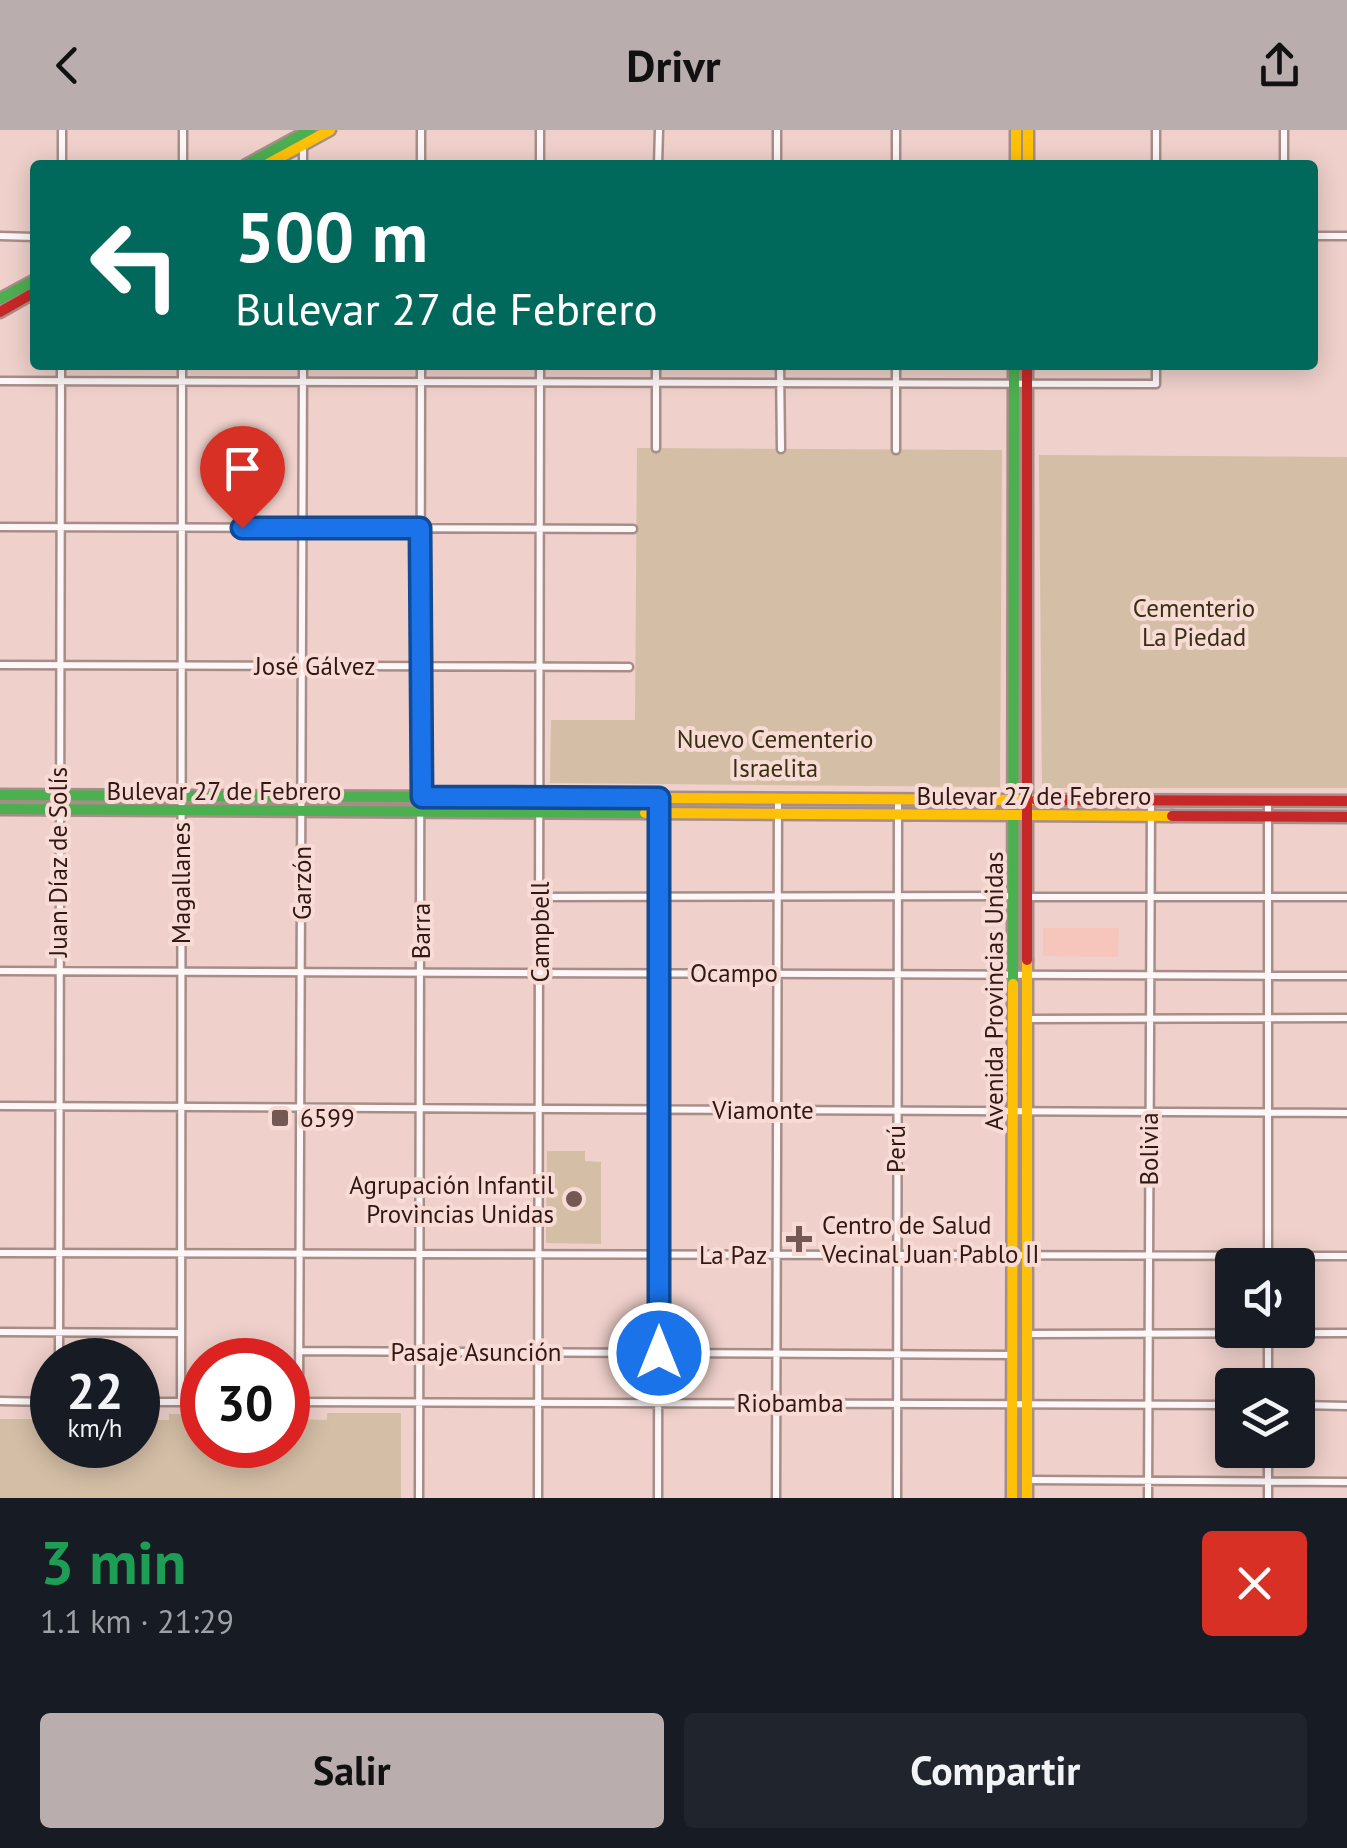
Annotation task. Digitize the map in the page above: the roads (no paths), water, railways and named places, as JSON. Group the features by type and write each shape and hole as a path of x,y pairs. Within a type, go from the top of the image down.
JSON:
{"main road":[{"path":"256,160 305,135 330,130"},
{"path":"1016,130 1016,160"},
{"path":"1028,130 1028,160"},
{"path":"272,160 305,135"},
{"path":"0,299 30,283"},
{"path":"0,312 30,295"},
{"name":"Avenida Provincias Unidas","path":"1016,370 1020,383 1020,1111 1027,1255 1027,1498"},
{"name":"Avenida Provincias Unidas","path":"1020,383 1025,370"},
{"name":"Bulevar 27 de Febrero","path":"0,796 1347,801"},
{"name":"Bulevar 27 de Febrero","path":"0,809 1347,817"},
{"name":"Avenida Provincias Unidas","path":"1012,1498 1013,1255 1027,1019 1021,974"}],"street":[{"path":"62,130 62,160"},
{"path":"183,160 184,130"},
{"path":"421,130 421,160"},
{"path":"540,130 540,160"},
{"path":"658,160 659,130"},
{"path":"778,130 778,160"},
{"path":"896,130 896,160"},
{"path":"1156,130 1156,160"},
{"path":"1284,130 1284,160"},
{"path":"303,160 305,135"},
{"path":"0,236 30,236"},
{"path":"1318,236 1347,236"},
{"name":"Juan Díaz de Solís","path":"59,1338 61,370"},
{"name":"Magallanes","path":"181,1338 182,370"},
{"name":"Garzón","path":"299,1338 303,370"},
{"name":"Barra","path":"419,1498 420,370"},
{"name":"Campbell","path":"538,1498 540,370"},
{"path":"656,370 656,448"},
{"path":"780,370 781,449"},
{"path":"896,370 896,450"},
{"path":"0,381 1156,384 1156,370"},
{"path":"0,527 633,528"},
{"name":"José Gálvez","path":"0,665 629,668"},
{"path":"658,1498 659,798"},
{"path":"776,1498 778,798"},
{"name":"Perú","path":"897,1498 898,799"},
{"name":"Bolivia","path":"1148,1498 1150,800"},
{"path":"1268,800 1268,1248"},
{"path":"540,897 1347,898"},
{"name":"Ocampo","path":"0,970 1347,976"},
{"path":"1027,1019 1347,1018"},
{"name":"Viamonte","path":"0,1106 1347,1113"},
{"name":"La Paz","path":"0,1253 1215,1258"},
{"name":"La Paz","path":"1315,1258 1347,1256"},
{"path":"0,1332 181,1333"},
{"path":"1027,1334 1215,1333"},
{"path":"1315,1333 1347,1334"},
{"name":"Pasaje Asunción","path":"310,1351 1013,1355"},
{"path":"0,1402 30,1402"},
{"name":"Riobamba","path":"310,1402 1215,1405"},
{"path":"1315,1405 1347,1406"},
{"path":"1268,1468 1268,1498"},
{"path":"1027,1480 1347,1482"}],"place":[{"name":"6599","path":"280,1118"},
{"name":"Agrupación Infantil Provincias Unidas","path":"574,1199"},
{"name":"Centro de Salud Vecinal Juan Pablo II","path":"799,1239"}],"park label":[{"name":"Cementerio La Piedad","path":"1194,622"},
{"name":"Nuevo Cementerio Israelita","path":"775,754"}]}
